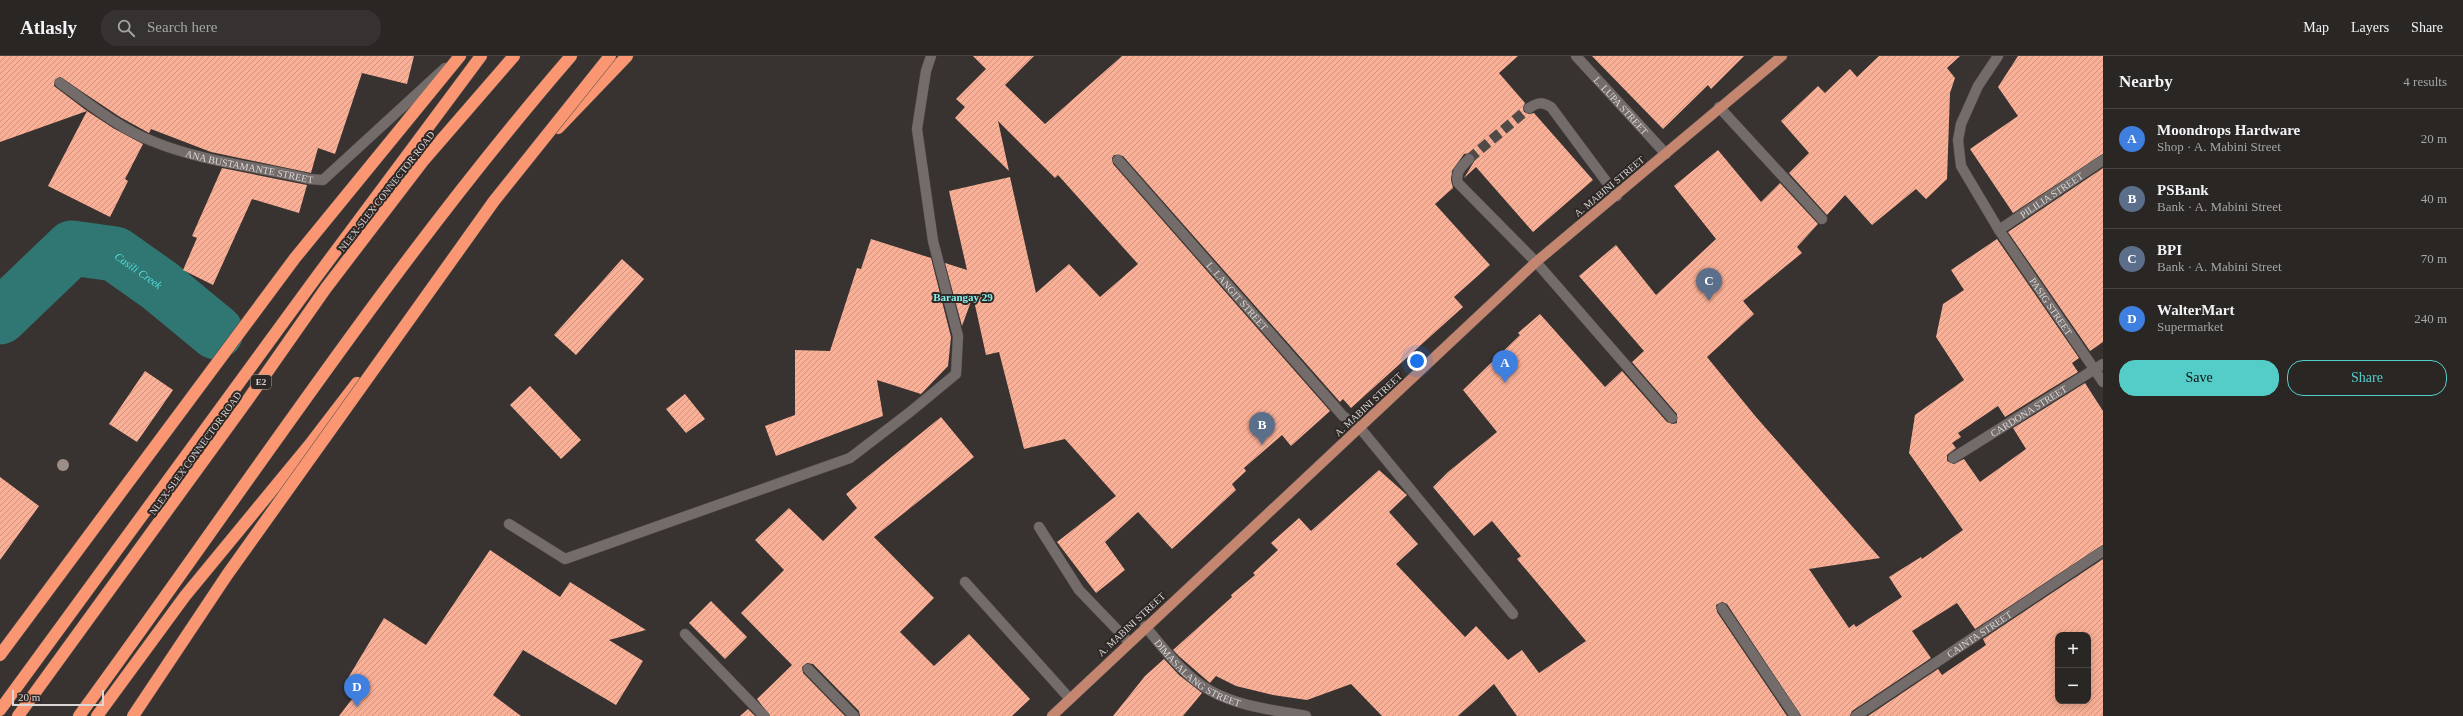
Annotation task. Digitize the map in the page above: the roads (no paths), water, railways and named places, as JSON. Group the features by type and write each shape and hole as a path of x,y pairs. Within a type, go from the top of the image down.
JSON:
{"highway":[{"path":"0,655 295,258 459,56"},
{"path":"0,710 315,279 481,56"},
{"name":"NLEX-SLEX CONNECTOR ROAD","path":"18,716 236,417 326,288 423,161 514,56"},
{"path":"79,716 367,313 470,180 571,56"},
{"path":"133,716 227,575 494,201 610,56"},
{"path":"97,716 184,596 311,443 549,138 627,56"}],"main road":[{"name":"A. MABINI STREET","path":"1052,716 1145,626 1360,428 1536,262 1617,196 1782,56"}],"street":[{"name":"ANA BUSTAMANTE STREET","path":"60,83 97,110 152,141 207,158 309,179 323,180 459,56"},
{"path":"509,524 565,559 850,458 910,412 956,374 958,336 933,241 917,129 926,70 931,56"},
{"name":"L. LUPA STREET","path":"1576,56 1666,154"},
{"name":"PASIG STREET","path":"1998,56 1978,86 1961,124 1958,140 1960,166 1998,230 2099,366 2103,382"},
{"path":"1529,108 1537,102 1551,107 1617,196"},
{"path":"1719,108 1822,219"},
{"path":"1469,159 1459,169 1456,176 1458,183 1536,262 1672,418"},
{"name":"L. LANGIT STREET","path":"1118,160 1343,416 1360,428 1513,614"},
{"name":"PILILIA STREET","path":"1998,230 2103,160"},
{"name":"CARDONA STREET","path":"1953,458 2099,366"},
{"path":"1038,527 1079,590 1129,642"},
{"name":"CAINTA STREET","path":"1856,716 2103,551"},
{"path":"965,582 1070,699"},
{"path":"1722,608 1795,716"},
{"name":"DIMASALANG STREET","path":"1145,626 1173,661 1211,691 1253,707 1306,716"},
{"path":"685,634 764,716"},
{"path":"808,669 854,716"}],"waterway":[{"name":"Casili Creek","path":"0,317 72,248 115,254 159,285 216,332"}],"tunnel":[{"path":"1469,159 1529,108"}],"place":[{"name":"BPI","path":"1709,301"},
{"name":"Moondrops Hardware","path":"1505,383"},
{"name":"PSBank","path":"1262,445"},
{"name":"WalterMart","path":"357,707"}],"district":[{"name":"Barangay 29","path":"963,297"}]}
